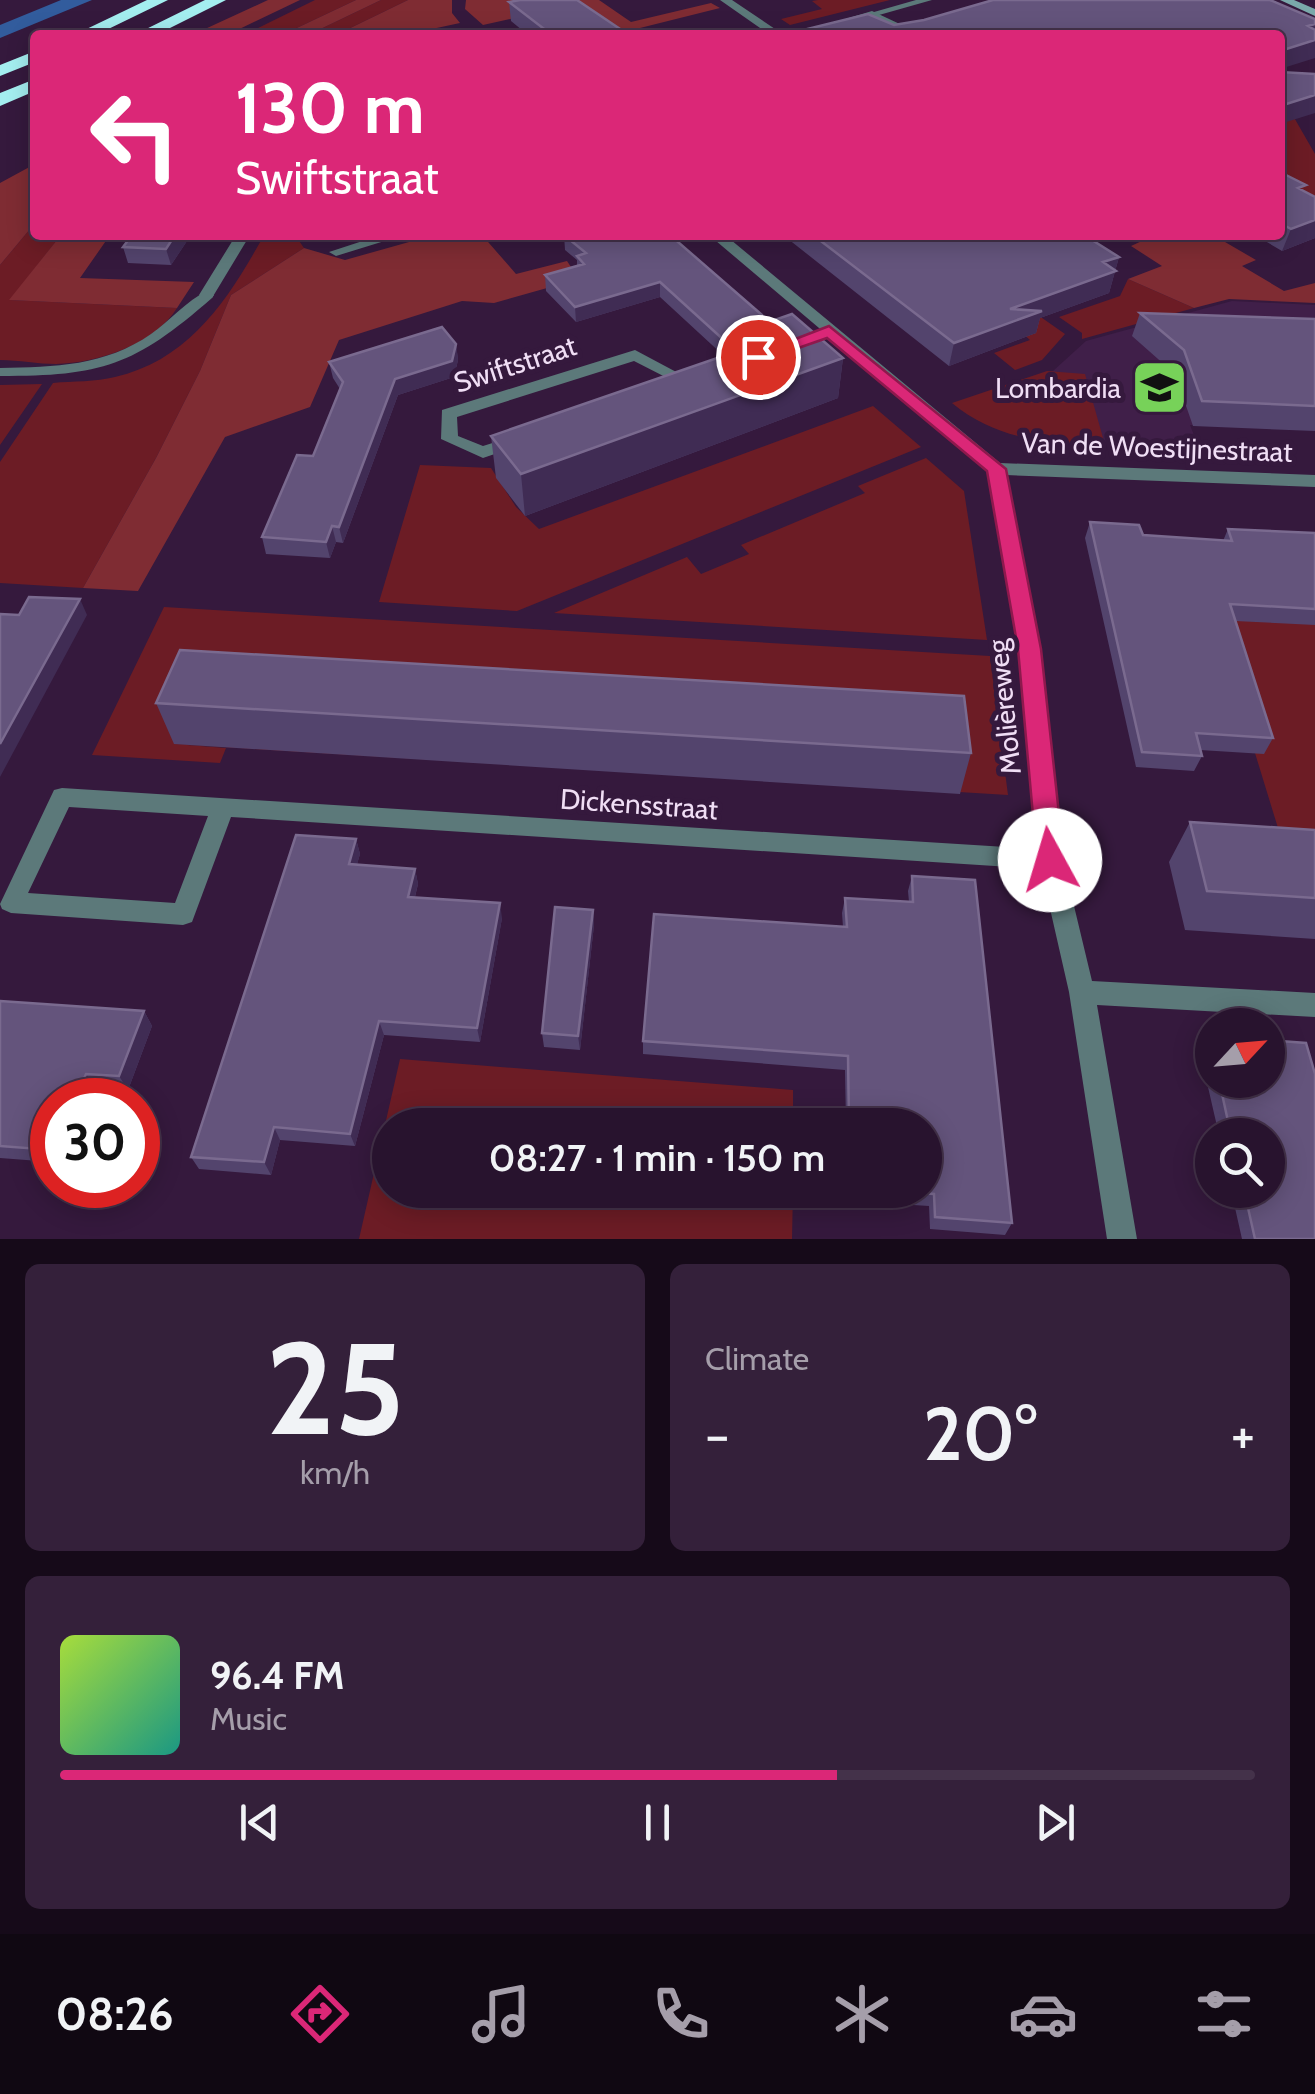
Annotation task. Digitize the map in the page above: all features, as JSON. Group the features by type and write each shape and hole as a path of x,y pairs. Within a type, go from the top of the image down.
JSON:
{"highway":[{"path":"93,30 160,0"},
{"path":"153,30 218,0"},
{"path":"0,61 30,55"},
{"path":"0,71 30,56"},
{"path":"0,100 30,86"}],"main road":[{"path":"1285,0 1315,12"}],"street":[{"path":"725,0 770,30"},
{"path":"838,22 872,14 905,30"},
{"path":"208,295 240,240"},
{"path":"336,252 379,240"},
{"path":"721,240 820,334 996,469"},
{"name":"Swiftstraat","path":"538,433 483,452 450,439 448,414 635,355 687,382"},
{"path":"668,388 705,376"},
{"name":"Van de Woestijnestraat","path":"996,469 1315,481"},
{"name":"Molièreweg","path":"996,469 1030,649 1050,860 1082,992 1122,1239"},
{"name":"Dickensstraat","path":"223,807 183,914 12,902 62,797 223,807 1050,860"},
{"path":"1082,992 1315,1006"}],"lane":[{"path":"872,14 926,0"},
{"path":"0,372 100,367 158,339 208,295"}],"shaded area":[{"path":"268,0 300,0 237,30 203,30"},
{"path":"315,0 356,0 293,30 254,30"},
{"path":"356,0 381,0 318,30 293,30"},
{"path":"381,0 408,0 346,30 318,30"},
{"path":"408,0 452,0 452,13 460,23 427,30 346,30"},
{"path":"466,0 599,0 631,22 711,3 720,8 640,28 643,30 602,30 568,6 483,25 465,9"},
{"path":"890,0 790,25 781,19 822,9 812,1"},
{"path":"1292,114 1315,154 1315,199 1285,183 1285,118"},
{"path":"30,167 30,229 0,265 0,183"},
{"path":"30,229 30,240 57,240 10,300 177,308 154,332 106,356 56,364 0,360 0,265"},
{"path":"57,240 107,240 80,278 194,282 177,308 9,300"},
{"path":"261,240 298,240 304,248 231,295 200,371 83,588 0,583 0,462 53,383 92,381 142,369 186,341 237,281"},
{"path":"416,240 486,240 516,274 567,261 579,279 494,303 462,301 339,340 310,407 225,437 138,591 83,588 200,371 231,295 304,248 345,260"},
{"path":"1144,240 1222,240 1256,260 1242,266 1284,291 1315,283 1315,303 1229,299 1194,308 1128,279 1162,266 1131,246"},
{"path":"1128,279 1194,308 1082,339 1082,333 1059,317 1120,296"},
{"name":"Lombardia","path":"1232,301 1315,305 1315,430 1190,425 1199,448 1031,441 955,405 1053,371 1086,341"},
{"path":"1035,313 1065,334 1042,360 1015,370 994,353 1030,340 1012,324"},
{"path":"1047,371 1085,374 1105,445 1024,438 987,425 952,403"},
{"path":"42,384 0,445 0,385"},
{"path":"873,406 921,447 517,611 379,602 420,465 491,468 516,507 539,529"},
{"path":"926,458 964,491 987,640 554,613 687,557 701,574 749,554 741,545 865,493 858,486"},
{"path":"164,607 990,656 1008,795 174,744 226,748 220,763 92,755"},
{"path":"1212,613 1315,619 1315,856 1286,854"},
{"path":"400,1059 793,1090 793,1108 389,1108"},
{"path":"372,1182 372,1208 793,1208 792,1239 359,1239"}],"water":[{"path":"61,0 92,0 0,38 0,25"}],"building":[{"path":"577,0 622,30 545,30 509,2"},
{"path":"993,0 1270,0 1315,19 1315,24 1308,26 1315,30 1315,40 1285,49 1285,30 803,30 868,14 894,25"},
{"path":"1285,72 1315,74 1315,95 1285,104"},
{"path":"1285,174 1306,185 1298,188 1315,197 1315,220 1291,229 1285,226"},
{"path":"128,240 172,240 166,249 123,247"},
{"path":"570,240 676,240 770,322 726,342 660,282 575,307 545,275 584,264 577,256 586,253"},
{"path":"820,240 1092,240 1119,257 1103,262 1116,271 1010,309 1042,311 954,343"},
{"path":"1140,313 1315,319 1315,406 1202,401 1184,350"},
{"path":"792,314 843,358 521,474 491,436 758,344 743,331"},
{"path":"442,327 456,344 452,361 395,379 339,527 332,526 326,542 262,537 297,455 313,456 343,382 329,362"},
{"path":"1090,522 1139,525 1143,535 1232,541 1228,529 1315,533 1315,609 1230,604 1273,738 1196,733 1202,756 1142,752"},
{"path":"29,597 80,599 0,744 0,614 19,615"},
{"path":"180,650 964,696 971,753 156,703"},
{"path":"1190,822 1315,830 1315,898 1207,891"},
{"path":"296,835 356,839 349,864 415,869 408,897 500,903 477,1028 379,1021 350,1134 274,1127 264,1162 191,1157"},
{"path":"912,876 975,880 1012,1223 935,1217 935,1208 942,1208 942,1108 849,1108 848,1056 643,1041 654,914 847,927 845,898 913,902"},
{"path":"555,907 593,910 578,1036 542,1033"},
{"path":"0,1001 144,1011 119,1076 30,1078 30,1148 0,1146"},
{"path":"1285,1041 1306,1043 1315,1074 1315,1239 1255,1239 1248,1208 1285,1208 1285,1118 1227,1118 1223,1098 1285,1098"}],"place":[{"name":"Lombardia","path":"1160,388"}],"route":[{"path":"758,357 829,331 996,469 1030,649 1050,860"}]}
